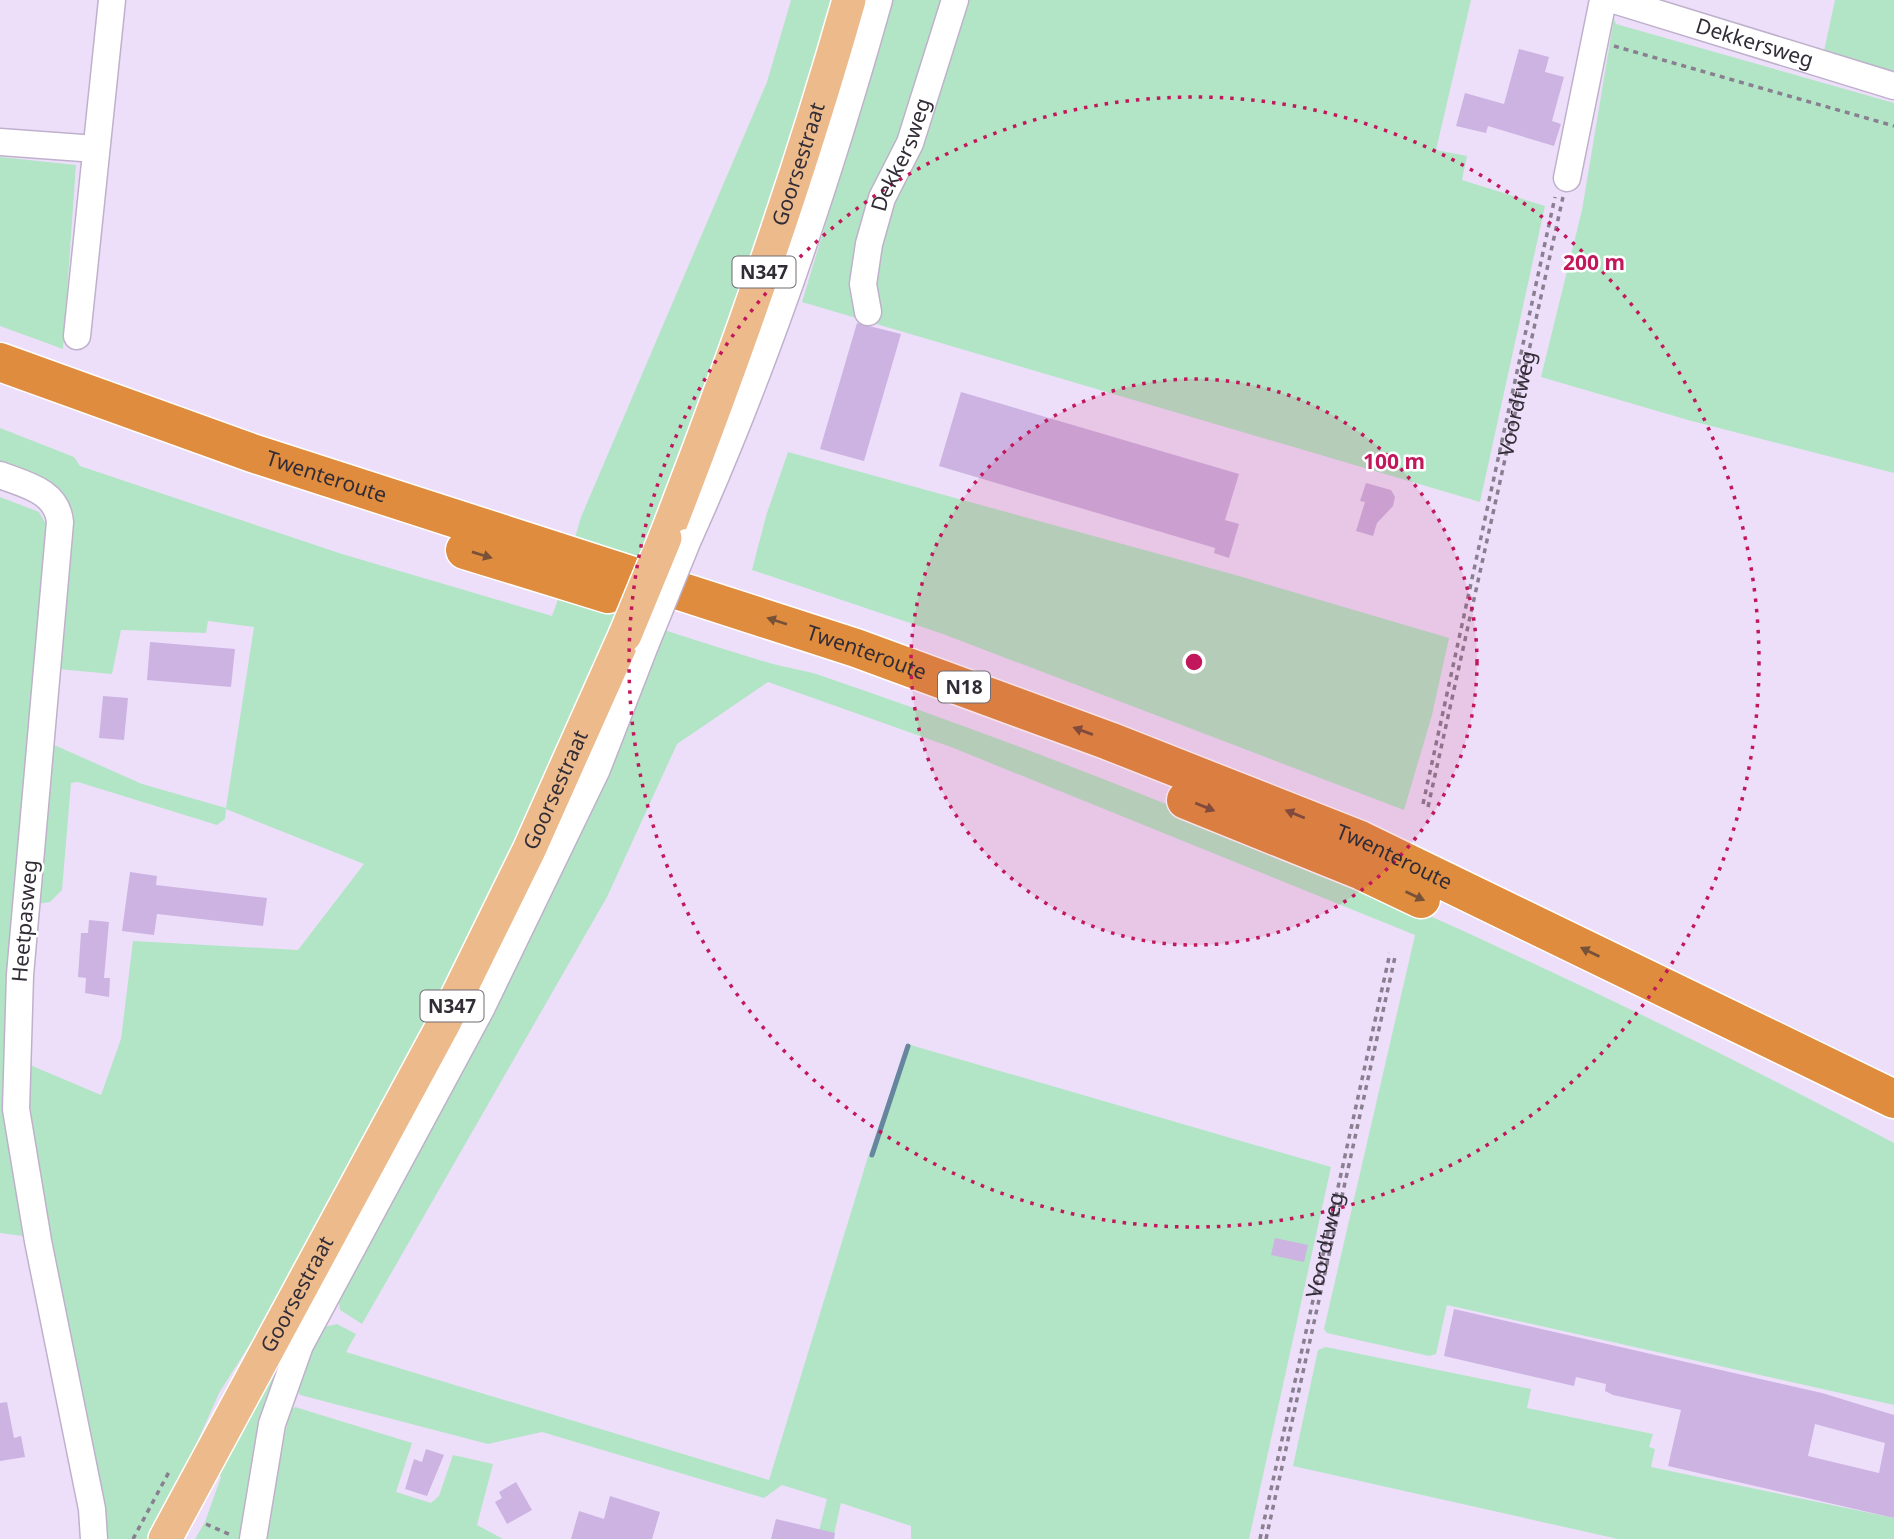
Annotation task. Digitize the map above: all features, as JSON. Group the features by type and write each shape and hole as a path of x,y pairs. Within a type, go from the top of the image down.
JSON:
{"highway":[{"name":"Twenteroute","path":"0,362 252,453 856,648 1122,746 1360,840 1894,1099"},
{"name":"Twenteroute","path":"0,390 248,480 856,675 1110,769 1362,871 1894,1126"}],"main road":[{"name":"Goorsestraat","path":"165,1539 443,1025 635,639 676,540 724,385 786,211 849,0"}],"street":[{"path":"77,336 112,0"},
{"name":"Goorsestraat","path":"676,540 725,459 807,239 879,0"},
{"name":"Dekkersweg","path":"868,312 863,284 869,244 882,198 910,143 955,0"},
{"path":"1567,178 1603,0"},
{"name":"Dekkersweg","path":"1615,0 1894,86"},
{"path":"0,142 96,149"},
{"name":"Heetpasweg","path":"0,475 51,497 59,508 20,975 16,1109 38,1241 92,1509 94,1539"},
{"name":"Goorsestraat","path":"253,1539 272,1424 300,1345 481,1009 597,769 635,639"}],"path":[{"path":"1595,40 1894,126"},
{"path":"1423,804 1557,188 1567,178"},
{"name":"Voordtweg","path":"1428,807 1567,178"},
{"name":"Voordtweg","path":"1260,1539 1390,953"},
{"name":"Voordtweg","path":"1266,1539 1395,957"},
{"path":"206,1524 241,1539"}],"green space":[{"path":"791,0 835,0 730,326 638,566 573,545 581,517 767,82"},
{"path":"893,0 1471,0 1436,150 1467,156 1462,180 1545,206 1480,502 802,302"},
{"path":"1835,0 1894,0 1894,72 1824,51"},
{"path":"1614,18 1616,24 1894,103 1894,473 1688,420 1541,377 1582,210"},
{"path":"0,157 76,165 63,349 0,326"},
{"path":"0,428 74,457 80,466 342,554 552,616 561,591 619,608 543,786 433,1010 267,1317 219,1393 183,1474 148,1539 101,1539 43,1222 30,1105 30,1065 101,1095 121,1039 133,941 298,950 364,864 226,809 225,819 217,825 78,782 71,783 62,890 50,902 37,904 52,744 142,784 226,808 254,627 208,621 206,633 121,630 112,674 58,669 74,515 62,495 53,488 33,477 0,465"},
{"path":"788,452 1239,576 1449,638 1432,715 1404,810 943,634 752,570 766,516"},
{"path":"0,497 39,512 50,531 16,1186 23,1236 0,1233"},
{"path":"664,630 766,662 825,677 1099,777 1235,832 1369,889 1634,1011 1894,1143 1894,1405 1447,1305 1436,1354 1429,1356 1327,1333 1324,1329 1415,935 951,747 768,682 677,744 607,897 362,1324 340,1310 338,1295"},
{"path":"907,1044 1331,1167 1249,1539 911,1539 911,1526 841,1503 833,1539 817,1539 827,1499 782,1485 764,1498 542,1432 488,1444 300,1395 296,1388 302,1366 324,1327 337,1324 356,1334 346,1352 769,1480 867,1160"},
{"path":"1326,1347 1531,1389 1527,1408 1653,1434 1649,1447 1655,1449 1651,1467 1894,1518 1894,1539 1618,1539 1293,1466 1318,1350"},
{"path":"272,1361 279,1365 244,1539 195,1539 205,1522 221,1477 217,1472"},
{"path":"295,1407 412,1443 396,1492 431,1503 439,1496 453,1455 493,1464 477,1525 503,1539 262,1539 290,1411"}],"building":[{"path":"1519,49 1549,57 1545,72 1564,77 1552,121 1561,124 1554,146 1488,126 1486,133 1456,126 1465,93 1504,104"},
{"path":"857,323 901,334 864,461 820,449"},
{"path":"961,392 1239,474 1225,520 1239,524 1229,558 1214,553 1215,548 939,466"},
{"path":"1366,483 1391,490 1395,497 1393,506 1377,523 1373,536 1356,531 1365,502 1360,501"},
{"path":"150,642 235,649 231,687 147,680"},
{"path":"103,696 128,698 124,740 99,738"},
{"path":"130,872 157,876 156,885 267,898 263,926 157,914 154,935 122,931"},
{"path":"89,920 109,922 104,978 110,978 109,997 85,993 86,978 78,977 81,933 88,933"},
{"path":"1275,1238 1308,1245 1304,1262 1271,1255"},
{"path":"1454,1309 1822,1393 1894,1415 1894,1518 1668,1466 1681,1410 1613,1395 1605,1391 1606,1384 1576,1377 1574,1386 1444,1356","holes":["1815,1424 1885,1443 1879,1473 1808,1456"]},
{"path":"7,1402 14,1438 21,1436 25,1457 0,1461 0,1403"},
{"path":"426,1449 444,1455 427,1496 405,1489 414,1459 422,1462"},
{"path":"516,1482 532,1510 507,1524 495,1502 502,1498 499,1492"},
{"path":"610,1496 660,1512 652,1539 571,1539 579,1511 604,1519"},
{"path":"776,1519 835,1533 834,1539 771,1539"}],"waterway":[{"path":"872,1155 908,1046"}]}
